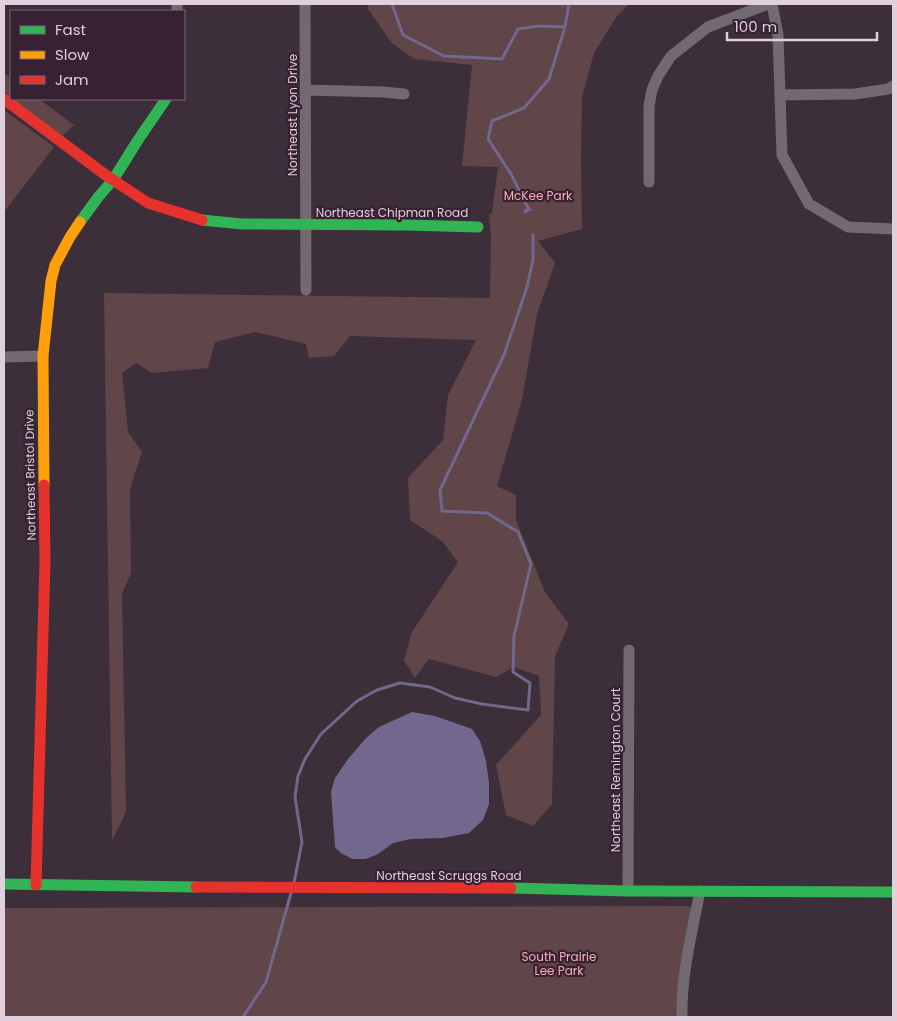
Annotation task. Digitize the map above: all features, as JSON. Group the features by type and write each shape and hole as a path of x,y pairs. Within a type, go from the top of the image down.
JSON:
{"street":[{"name":"Northeast Lyon Drive","path":"305,4 306,226"},
{"path":"649,182 649,106 652,90 666,63 671,56 708,27 770,4 778,35 782,155 809,204 848,227 893,229"},
{"path":"780,95 855,94 888,89 893,86"},
{"path":"305,90 404,94"},
{"name":"Northeast Chipman Road","path":"4,99 113,180 148,203 201,220 242,224 306,226 407,225 478,227"},
{"name":"Northeast Bristol Drive","path":"36,885 45,561 43,356 51,281 55,265 70,236 113,180 165,100"},
{"name":"Northeast Chipman Road","path":"306,226 306,290"},
{"path":"4,357 43,356"},
{"name":"Northeast Remington Court","path":"628,891 629,650"},
{"name":"Northeast Scruggs Road","path":"4,884 266,888 893,892"},
{"path":"682,1017 681,1006 687,958 700,891"}],"green space":[{"name":"McKee Park","path":"368,4 629,4 617,16 594,53 582,97 582,229 538,241 555,263 537,314 522,400 497,486 516,495 516,520 545,592 569,624 555,656 552,804 533,826 506,815 496,765 541,715 539,676 514,667 496,677 429,659 415,678 404,660 412,632 458,562 442,541 410,520 408,478 443,440 448,395 476,340 350,336 334,356 309,358 306,344 255,332 215,342 208,368 152,373 136,363 122,373 128,432 142,452 130,489 131,573 122,594 126,812 112,841 104,293 490,298 491,235 489,215 492,213 498,167 462,166 472,65 414,59 392,43 368,9"},
{"path":"4,73 10,77 10,97 4,92"},
{"path":"13,100 40,100 74,125 62,136"},
{"path":"4,110 54,147 4,212"},
{"name":"South Prairie Lee Park","path":"687,906 697,910 682,1017 4,1017 4,908"}],"shaded area":[{"path":"412,712 435,716 472,729 480,741 486,761 489,783 489,804 483,820 469,833 443,838 411,839 393,843 378,854 366,859 352,859 335,847 331,792 335,778 366,738 379,727"}],"waterway":[{"path":"392,4 403,35 444,56 502,59 518,29 539,26 565,27"},
{"path":"527,210 528,208 511,174 488,139 492,121 524,108 549,79 565,27 569,4"},
{"path":"525,212 528,208 530,210"},
{"path":"294,883 302,842 295,797 298,776 305,759 321,734 357,701 377,690 400,683 430,687 455,698 482,704 528,710 530,683 513,672 514,636 531,564 518,532 487,513 442,511 440,490 504,355 527,287 533,260 533,235"},
{"path":"243,1017 266,982 291,893"}],"traffic: fast":[{"path":"80,222 113,180 165,100"},
{"path":"202,220 242,224 478,227"},
{"path":"4,884 196,887"},
{"path":"511,888 628,891 893,892"}],"traffic: slow":[{"path":"44,485 43,356 51,281 55,265 80,222"}],"traffic: jam":[{"path":"4,99 107,176 148,203 202,220"},
{"path":"36,885 45,561 44,485"},
{"path":"196,887 511,888"}]}
